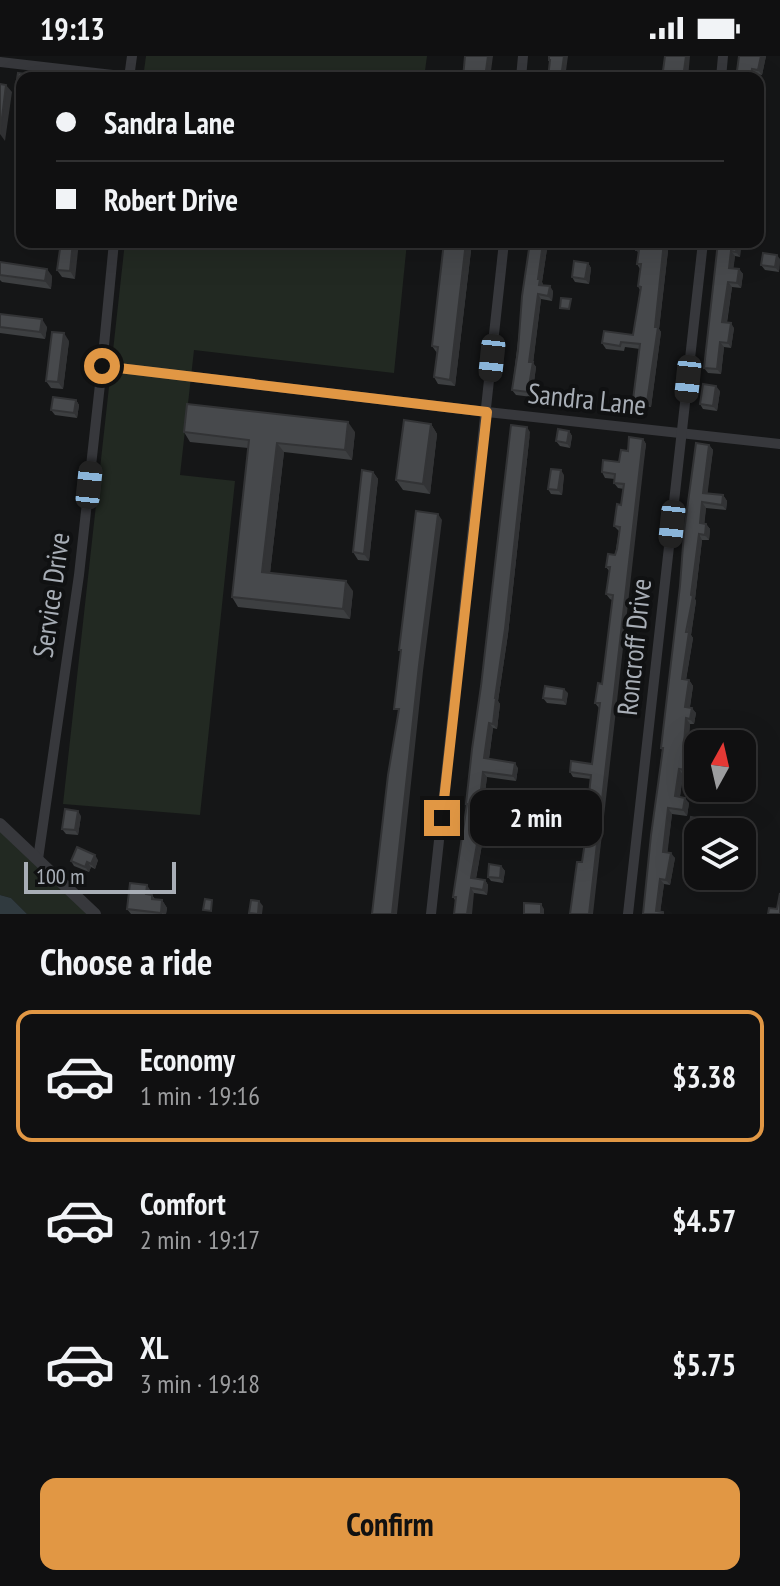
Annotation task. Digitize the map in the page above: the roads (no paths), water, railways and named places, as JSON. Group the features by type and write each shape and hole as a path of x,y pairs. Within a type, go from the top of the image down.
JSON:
{"street":[{"path":"0,62 87,72"},
{"name":"Service Drive","path":"38,859 79,575 113,248"},
{"path":"431,914 503,248"},
{"name":"Roncroff Drive","path":"628,914 702,248"},
{"name":"Sandra Lane","path":"102,366 780,444"},
{"path":"0,824 95,914"}]}
